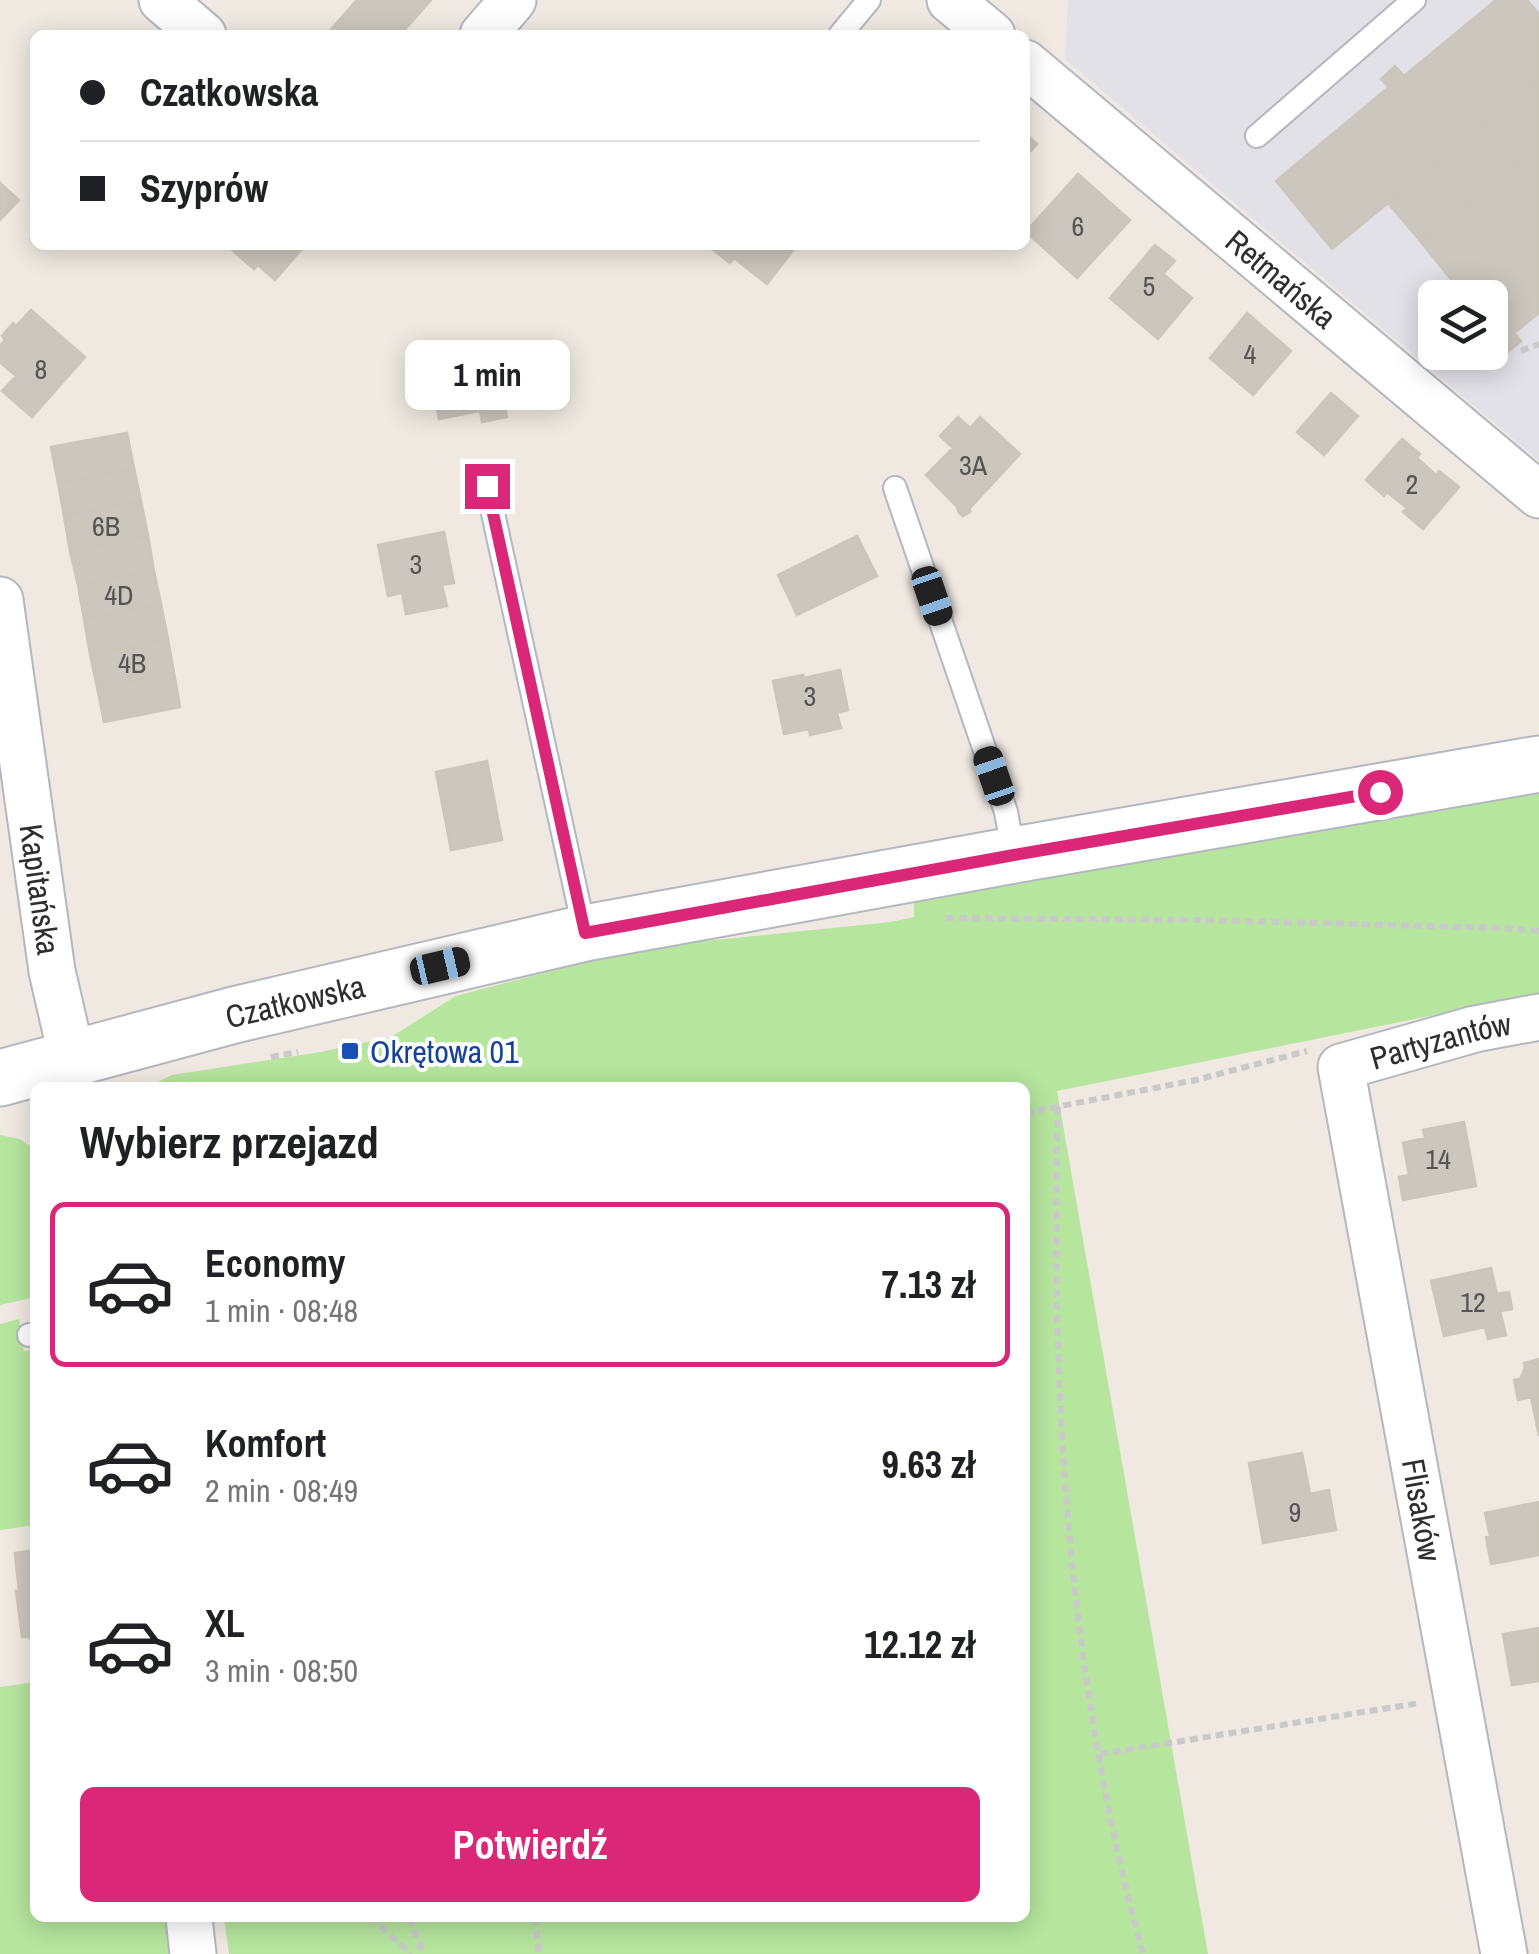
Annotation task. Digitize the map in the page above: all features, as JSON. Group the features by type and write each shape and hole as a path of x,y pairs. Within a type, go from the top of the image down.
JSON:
{"street":[{"path":"162,0 198,30"},
{"path":"487,30 513,0"},
{"path":"950,0 986,30"},
{"name":"Retmańska","path":"1030,67 1539,495"},
{"name":"Kapitańska","path":"0,600 52,971 61,1070"},
{"name":"Czatkowska","path":"0,1078 61,1070 234,1015 585,933 1539,764"},
{"name":"Partyzantów","path":"1328,1057 1539,1017"},
{"name":"Flisaków","path":"1328,1057 1504,1954"},
{"path":"190,1922 193,1954"}],"lane":[{"path":"844,30 869,0"},
{"path":"1257,136 1414,0"},
{"path":"487,486 585,933"},
{"path":"895,488 1006,812 1014,855"}],"path":[{"path":"1521,350 1539,344"},
{"path":"933,918 1200,920 1539,931"},
{"path":"1030,1112 1328,1057"},
{"path":"1058,1108 1056,1297 1072,1554 1106,1797 1143,1954"},
{"path":"1100,1754 1456,1697"},
{"path":"375,1922 411,1954"},
{"path":"411,1922 424,1954"},
{"path":"535,1922 539,1954"}],"shaded area":[{"path":"1068,0 1539,0 1539,461 1432,370 1508,370 1508,280 1418,280 1418,358 1065,59"}],"green space":[{"path":"1539,791 1539,994 1057,1091 1208,1954 229,1954 225,1922 1030,1922 1030,1082 157,1082 172,1075 391,1037 456,996 639,948 891,922 914,917 914,896 1285,837"},
{"path":"0,1135 20,1139 30,1146 30,1298 0,1305"},
{"path":"19,1319 24,1351 30,1350 30,1526 0,1530 0,1324"},
{"path":"30,1683 30,1922 170,1922 174,1954 0,1954 0,1687"}],"building":[{"path":"357,0 431,0 404,30 330,30"},
{"path":"1496,0 1527,0 1539,14 1539,79 1332,249 1276,181 1389,87 1381,79 1395,66 1404,76"},
{"path":"1539,78 1539,146 1421,242 1388,203"},
{"path":"1539,146 1539,313 1514,333 1521,341 1509,351 1508,280 1452,280 1421,242"},
{"path":"1078,174 1130,220 1077,278 1030,236 1030,228"},
{"path":"0,183 19,200 0,220"},
{"path":"1155,245 1175,261 1163,274 1192,298 1158,339 1110,298"},
{"path":"244,250 301,250 275,280 258,265 254,269 239,256"},
{"path":"713,250 740,250 730,263"},
{"path":"740,250 793,250 767,284 734,258"},
{"path":"31,310 85,357 32,417 2,391 16,376 0,362 0,346 5,340 2,336"},
{"path":"1247,313 1291,351 1253,395 1210,358"},
{"path":"471,351 472,357 495,352 507,417 482,422 480,411 439,419 428,360"},
{"path":"1331,393 1358,416 1324,455 1297,432"},
{"path":"958,417 970,428 980,417 1020,454 963,516 926,475 953,448 940,436"},
{"path":"127,433 134,468 58,483 51,447"},
{"path":"1402,439 1436,475 1439,471 1459,487 1423,529 1403,512 1407,508 1387,492 1384,496 1366,480"},
{"path":"134,468 141,501 64,516 58,483"},
{"path":"141,501 148,536 70,551 64,516"},
{"path":"444,532 454,583 442,585 447,606 406,614 402,593 388,596 378,545"},
{"path":"148,536 154,571 78,585 70,551"},
{"path":"857,536 877,576 797,615 778,575"},
{"path":"154,571 161,604 84,619 78,585"},
{"path":"161,604 168,639 90,654 84,619"},
{"path":"168,639 174,673 97,687 90,654"},
{"path":"840,670 848,710 837,713 841,728 810,735 809,729 784,734 773,681"},
{"path":"174,673 180,707 104,722 97,687"},
{"path":"487,761 502,840 451,850 436,772"},
{"path":"1464,1122 1476,1186 1403,1200 1399,1177 1409,1175 1403,1143 1425,1138 1423,1130"},
{"path":"1491,1268 1497,1294 1509,1292 1512,1309 1500,1311 1506,1335 1488,1339 1485,1327 1444,1336 1431,1281"},
{"path":"1539,1359 1539,1436 1531,1397 1518,1400 1514,1380 1520,1379 1524,1363"},
{"path":"1302,1453 1310,1494 1329,1490 1336,1530 1263,1543 1249,1463"},
{"path":"1539,1502 1539,1555 1491,1564 1485,1513"},
{"path":"30,1551 30,1639 22,1637 15,1553"},
{"path":"1539,1628 1539,1681 1512,1685 1503,1634"}],"place":[{"name":"Okrętowa 01","path":"350,1051"}],"route":[{"path":"487,486 585,933 1380,792"}]}
